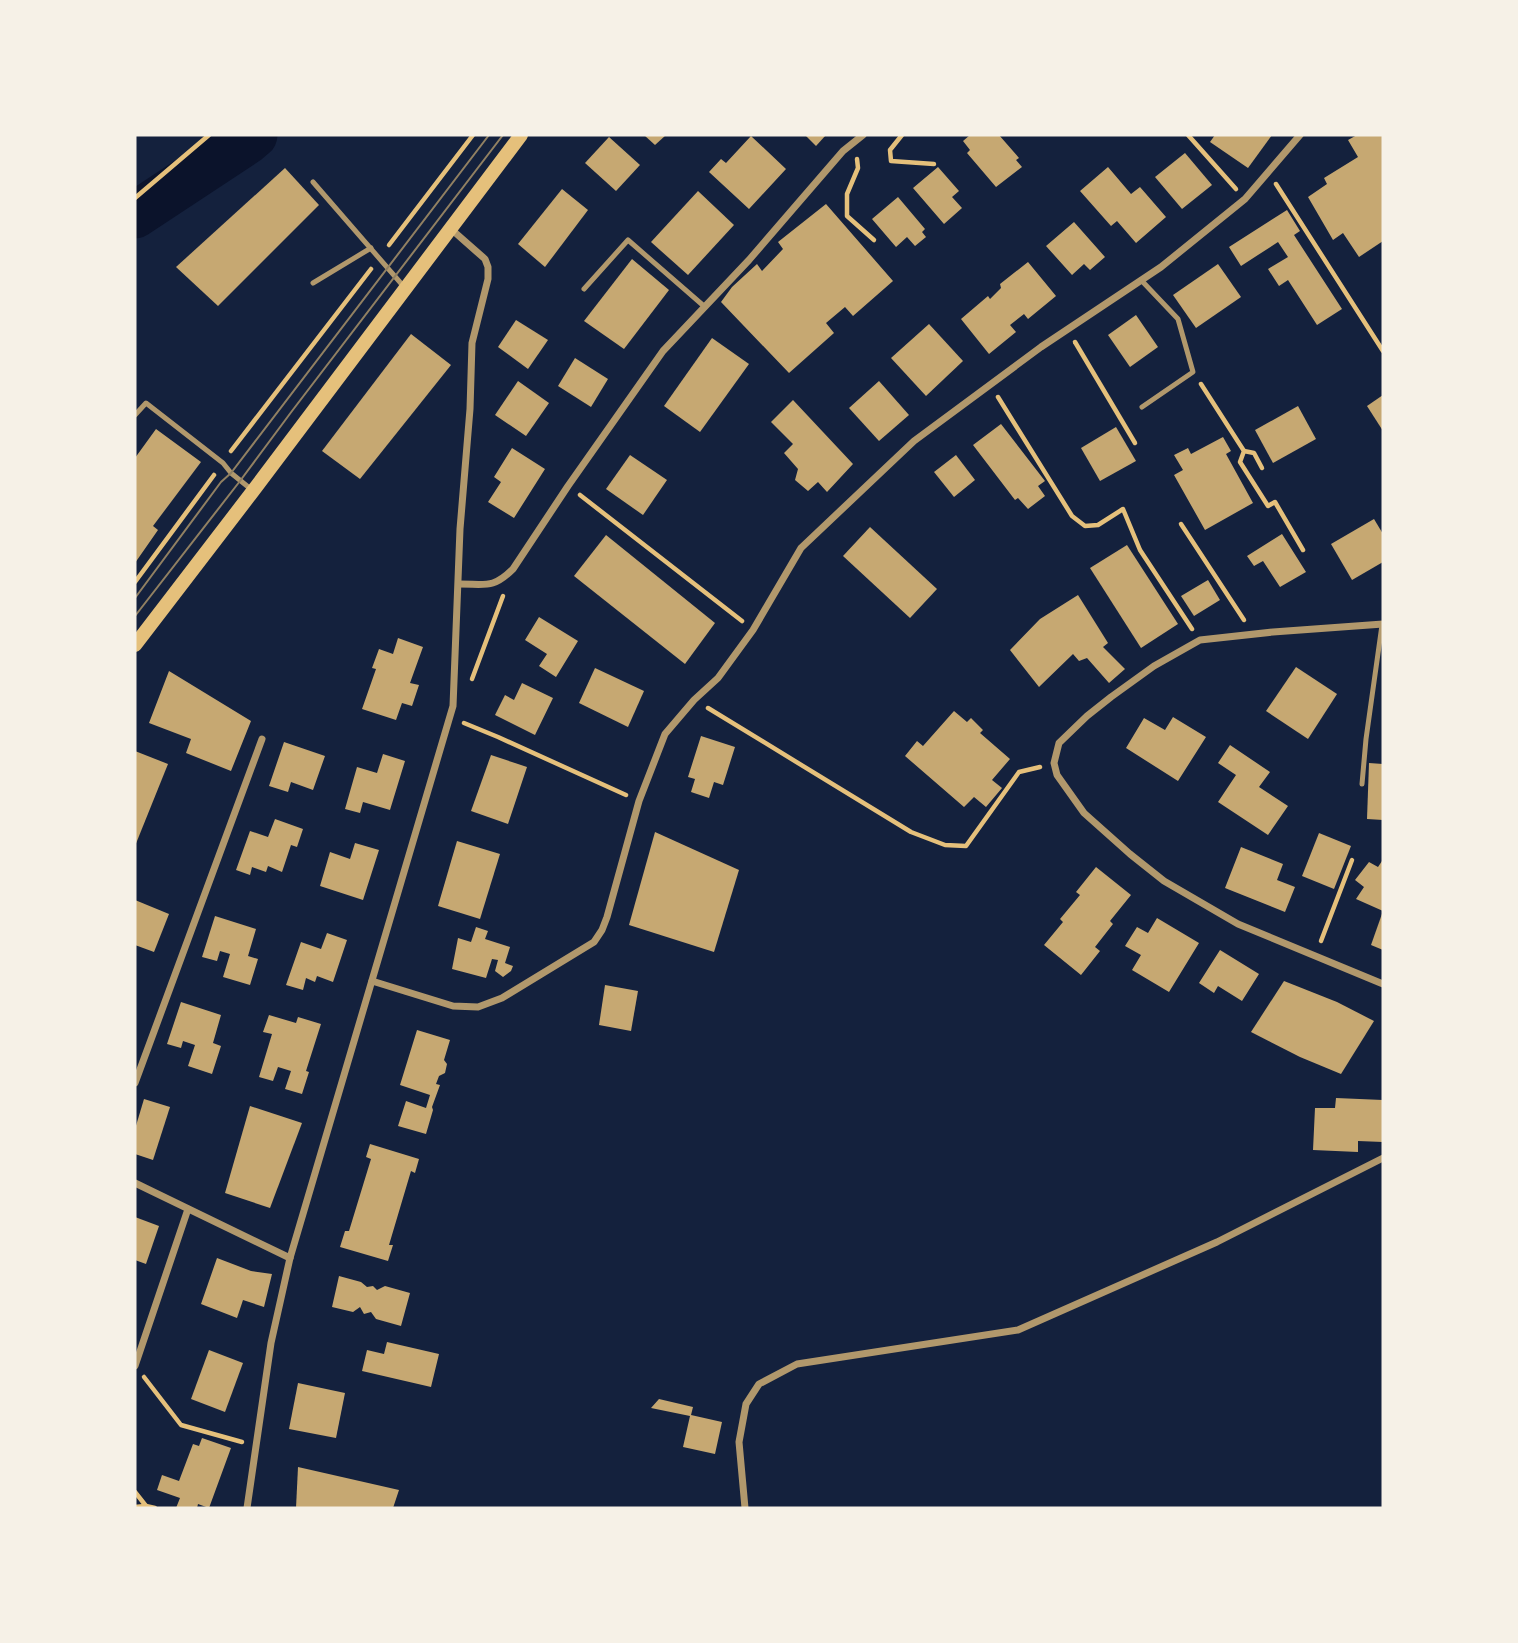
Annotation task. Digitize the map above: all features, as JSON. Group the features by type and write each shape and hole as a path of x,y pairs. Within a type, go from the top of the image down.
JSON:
{"main road":[{"path":"135,645 521,135"}],"street":[{"path":"459,584 494,584 513,569 663,351 749,260 844,151 863,135"},
{"path":"372,981 453,1006 478,1007 502,998 594,942 607,917 639,801 665,734 694,700 718,678 753,630 801,548 914,441 1068,329 1161,267 1245,199 1300,135"},
{"path":"247,1508 271,1343 290,1258 453,706 460,529 470,409 472,343 488,279 488,267 485,259 451,229"},
{"path":"1382,624 1200,640 1154,666 1111,697 1059,743 1054,763 1057,775 1084,813 1164,881 1238,924 1383,984"},
{"path":"135,1083 262,740"},
{"path":"745,1508 739,1443 746,1404 759,1384 797,1364 1018,1330 1217,1242 1383,1158"},
{"path":"135,1183 290,1258"},
{"path":"135,1365 188,1209"}],"lane":[{"path":"313,182 405,289"},
{"path":"584,289 628,240 705,307"},
{"path":"313,283 371,248"},
{"path":"1141,280 1178,319 1193,372 1142,407"},
{"path":"135,415 146,402 223,463 253,491"},
{"path":"1362,784 1382,624"}],"path":[{"path":"135,198 209,135"},
{"path":"135,582 239,440 473,135"},
{"path":"902,135 890,150 891,161 934,164"},
{"path":"1188,135 1245,199"},
{"path":"855,141 858,168 847,194 847,216 874,240"},
{"path":"1268,172 1383,351"},
{"path":"1068,329 1135,443"},
{"path":"1193,372 1244,451 1254,453 1262,468"},
{"path":"990,384 1072,516 1085,526 1098,525 1124,509 1140,550 1200,640"},
{"path":"1244,451 1240,462 1268,506 1275,502 1303,550"},
{"path":"568,486 753,630"},
{"path":"1181,524 1254,634"},
{"path":"453,706 474,676 513,569"},
{"path":"694,700 911,832 945,845 966,846 1019,772"},
{"path":"450,718 639,801"},
{"path":"1315,957 1352,860"},
{"path":"135,1365 181,1425 256,1446"},
{"path":"135,1492 146,1507"},
{"path":"135,1507 155,1508"}],"building":[{"path":"644,135 666,135 655,145"},
{"path":"805,135 826,135 816,146"},
{"path":"970,135 999,135 1019,158 1016,160 1022,167 996,187 967,153 970,150 963,141"},
{"path":"1215,135 1272,135 1248,168 1210,142"},
{"path":"1357,135 1383,135 1383,241 1359,257 1343,233 1333,240 1308,197 1327,184 1324,178 1358,157 1348,140"},
{"path":"751,136 786,169 749,209 709,172 721,159 726,163"},
{"path":"609,137 640,165 616,191 585,163"},
{"path":"1185,153 1212,185 1182,209 1155,177"},
{"path":"938,167 959,191 952,197 962,208 944,224 913,188"},
{"path":"1108,167 1131,194 1140,187 1166,217 1136,243 1117,221 1111,226 1080,191"},
{"path":"285,168 319,205 218,306 176,267"},
{"path":"562,189 588,210 545,267 518,244"},
{"path":"698,191 734,225 688,275 651,242"},
{"path":"898,197 925,229 922,232 926,237 915,246 907,237 896,247 872,219"},
{"path":"826,204 893,281 853,316 845,307 826,323 834,333 789,373 721,302 732,287 757,264 762,271 783,249 778,242"},
{"path":"1287,210 1300,231 1294,235 1342,309 1317,325 1288,280 1279,286 1268,269 1288,257 1278,242 1241,266 1229,247"},
{"path":"1074,222 1105,257 1090,270 1084,264 1072,275 1046,246"},
{"path":"632,259 669,290 624,349 584,321"},
{"path":"1028,262 1056,296 1028,319 1024,314 1010,325 1016,332 989,354 961,319 988,296 990,299 1001,288 1000,284"},
{"path":"1218,264 1241,297 1196,328 1173,295"},
{"path":"1136,315 1158,347 1130,367 1108,335"},
{"path":"516,320 548,340 528,369 498,347"},
{"path":"929,324 963,361 926,396 891,358"},
{"path":"411,334 451,365 360,479 322,451"},
{"path":"712,338 749,364 700,432 664,406"},
{"path":"575,358 608,379 591,407 558,386"},
{"path":"518,381 549,403 526,436 495,415"},
{"path":"879,381 909,415 879,441 849,408"},
{"path":"1383,395 1383,431 1367,406"},
{"path":"793,400 853,464 827,492 818,482 808,491 795,480 798,469 784,453 793,444 771,422"},
{"path":"1298,406 1316,439 1273,463 1255,430"},
{"path":"1001,424 1045,481 1038,486 1045,496 1028,509 1018,498 1015,500 973,445"},
{"path":"1116,427 1136,461 1100,481 1081,448"},
{"path":"156,429 201,462 153,526 158,530 135,563 135,458"},
{"path":"1223,437 1231,451 1226,454 1253,503 1205,530 1174,475 1183,470 1174,455 1188,448 1191,454"},
{"path":"512,448 545,469 514,518 488,502 501,482 494,477"},
{"path":"630,455 667,480 643,515 606,489"},
{"path":"956,455 975,480 954,497 934,472"},
{"path":"1374,519 1383,534 1383,562 1352,580 1331,544"},
{"path":"870,527 937,589 910,618 843,556"},
{"path":"1282,534 1306,572 1280,587 1263,561 1254,566 1247,556"},
{"path":"606,535 715,623 685,664 574,576"},
{"path":"1127,545 1178,624 1141,648 1090,568"},
{"path":"1208,580 1220,600 1194,616 1181,596"},
{"path":"1078,595 1108,643 1103,647 1125,669 1109,683 1087,658 1079,661 1073,654 1039,687 1010,650 1040,619"},
{"path":"539,617 578,641 556,677 539,666 547,654 525,640"},
{"path":"398,638 423,647 410,683 419,685 412,706 402,703 396,720 362,709 376,669 372,668 379,649 393,654"},
{"path":"1296,667 1337,694 1308,739 1266,711"},
{"path":"595,668 644,691 628,727 579,703"},
{"path":"169,671 251,721 231,771 186,753 191,739 149,723"},
{"path":"522,683 553,698 535,735 495,715 505,695 514,700"},
{"path":"954,711 967,722 971,718 983,730 980,733 1010,759 992,780 1002,788 986,807 974,797 964,807 905,756 917,741 923,746"},
{"path":"1173,717 1206,737 1178,781 1126,748 1144,718 1165,730"},
{"path":"701,736 735,747 723,785 714,782 709,798 691,792 695,779 688,777"},
{"path":"284,742 325,756 313,790 291,782 288,792 269,786"},
{"path":"1230,745 1270,772 1259,787 1288,806 1268,835 1218,802 1236,775 1218,763"},
{"path":"135,751 168,764 135,846"},
{"path":"383,754 405,761 390,810 363,802 360,813 345,809 357,767 377,773"},
{"path":"491,755 527,767 508,824 471,811"},
{"path":"1369,763 1383,764 1383,820 1367,819"},
{"path":"275,819 303,829 297,847 291,845 282,872 268,866 266,872 252,867 250,875 236,870 250,831 268,837"},
{"path":"655,832 739,870 714,952 629,925"},
{"path":"1319,833 1351,846 1334,889 1302,876"},
{"path":"457,841 500,854 480,919 438,906"},
{"path":"355,843 379,850 363,900 320,886 330,852 350,859"},
{"path":"1241,847 1283,864 1277,880 1295,887 1285,912 1225,888"},
{"path":"1382,861 1383,911 1356,899 1364,887 1355,880 1369,862 1378,867"},
{"path":"1096,867 1131,895 1110,921 1113,924 1095,947 1100,951 1081,975 1044,945 1063,922 1060,919 1080,895 1076,892"},
{"path":"135,900 169,914 154,952 135,945"},
{"path":"1383,911 1383,950 1371,945"},
{"path":"215,916 256,929 248,956 258,959 250,985 223,977 230,954 220,951 217,961 202,957"},
{"path":"1157,918 1199,943 1169,992 1132,970 1141,955 1125,946 1137,927 1148,933"},
{"path":"476,927 488,931 485,939 510,947 505,963 513,966 503,977 495,971 498,960 492,959 486,978 452,969 458,938 471,942"},
{"path":"327,933 347,940 333,982 317,976 315,982 306,978 303,990 286,985 301,942 321,949"},
{"path":"1220,950 1259,974 1242,1001 1218,986 1214,993 1199,983"},
{"path":"1284,981 1337,1002 1374,1021 1341,1074 1251,1032"},
{"path":"605,985 638,991 631,1031 599,1025"},
{"path":"181,1002 221,1015 213,1043 221,1046 212,1074 188,1066 195,1045 183,1041 181,1048 167,1044"},
{"path":"269,1015 296,1023 298,1017 321,1024 306,1071 309,1072 302,1094 285,1089 291,1071 278,1067 273,1081 259,1077 272,1034 263,1032"},
{"path":"417,1030 450,1040 444,1060 447,1064 445,1073 439,1076 436,1084 440,1085 426,1134 398,1126 406,1101 426,1108 430,1095 400,1085"},
{"path":"1336,1098 1383,1100 1383,1142 1358,1141 1358,1152 1313,1150 1315,1108 1335,1108"},
{"path":"144,1099 170,1107 153,1160 135,1154 135,1129"},
{"path":"250,1106 302,1123 270,1208 225,1193"},
{"path":"370,1144 419,1159 415,1173 411,1171 389,1245 393,1245 388,1261 340,1247 345,1231 349,1231 371,1159 366,1157"},
{"path":"135,1217 159,1226 146,1264 135,1260"},
{"path":"217,1258 251,1271 272,1274 264,1307 243,1300 237,1318 201,1304"},
{"path":"339,1276 361,1282 367,1287 373,1286 377,1290 385,1286 410,1293 401,1326 376,1319 371,1312 364,1314 360,1307 353,1312 332,1307"},
{"path":"387,1342 439,1354 431,1387 362,1371 367,1350 384,1354"},
{"path":"209,1350 243,1363 225,1412 191,1399"},
{"path":"298,1383 345,1393 336,1438 289,1429"},
{"path":"659,1399 693,1407 691,1415 722,1422 715,1454 683,1447 690,1416 651,1408"},
{"path":"202,1438 231,1448 209,1508 198,1504 197,1508 176,1508 180,1498 157,1490 162,1475 179,1481 193,1444 199,1446"},
{"path":"298,1467 399,1490 393,1508 296,1508"}],"waterway":[{"path":"135,215 254,135"}],"tram line":[{"path":"135,598 221,482 231,473 489,135"},
{"path":"135,616 503,135"}]}
